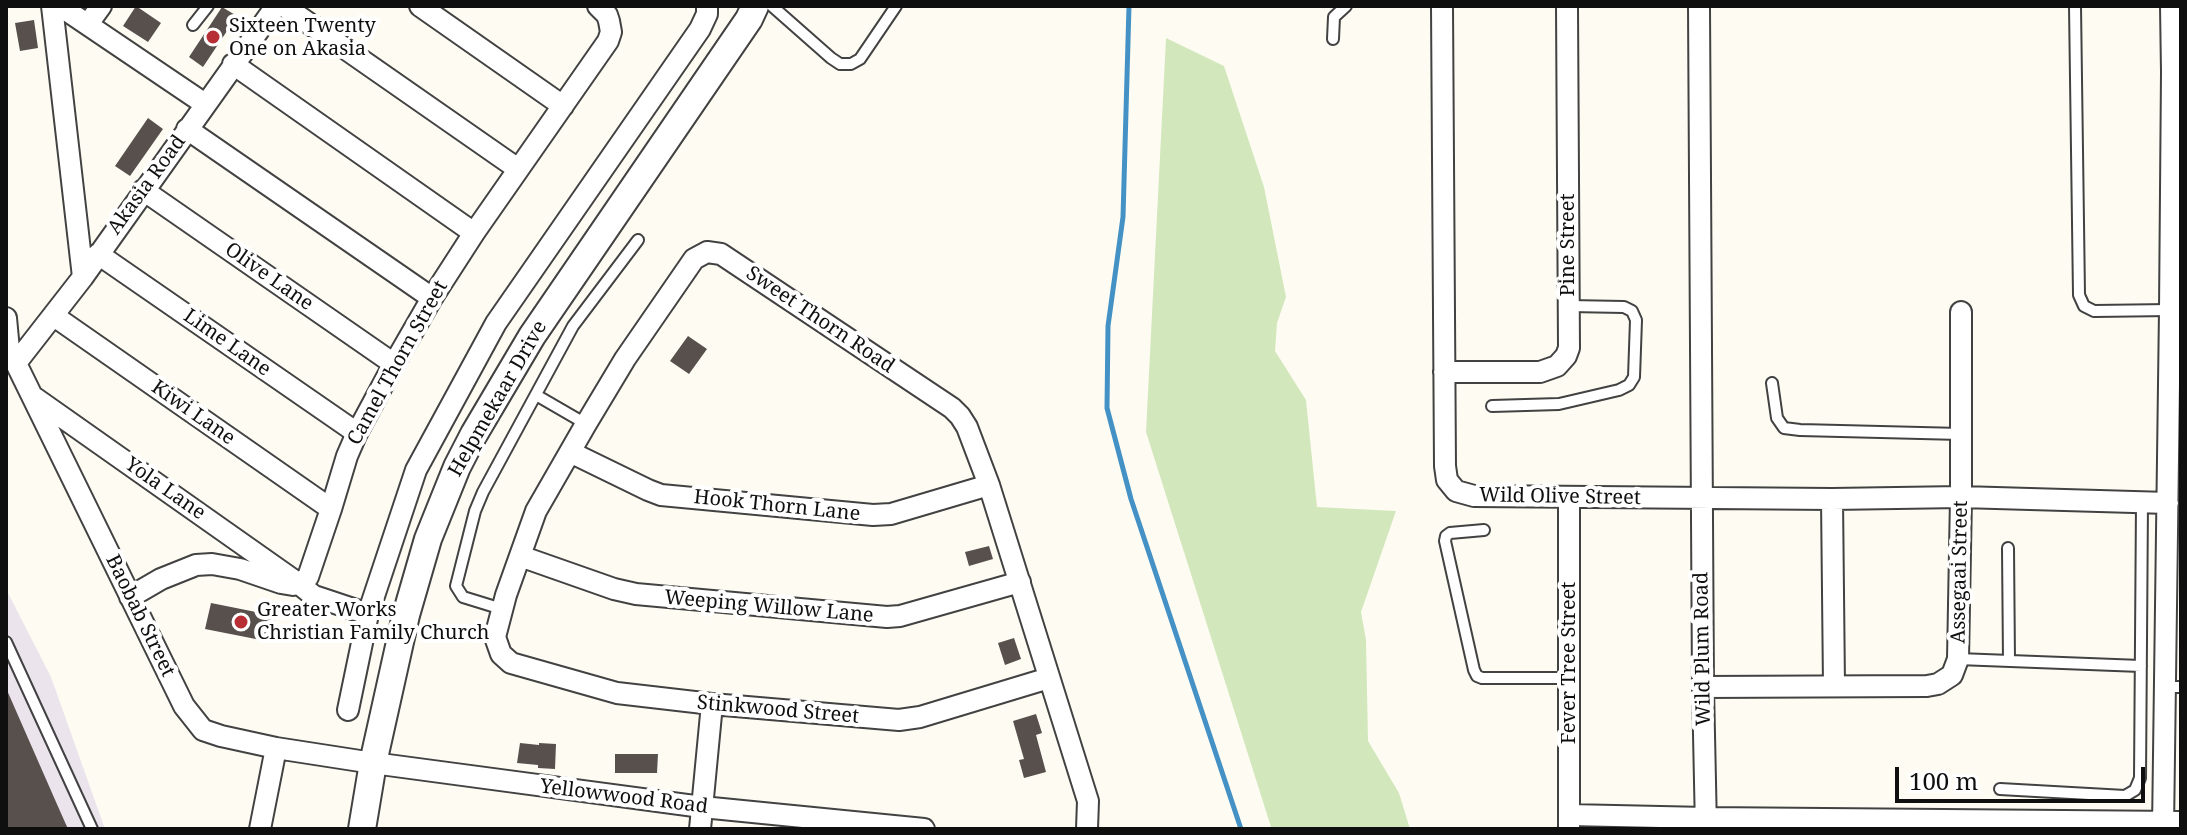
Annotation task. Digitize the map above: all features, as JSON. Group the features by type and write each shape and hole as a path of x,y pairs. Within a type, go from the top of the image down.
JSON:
{"street":[{"path":"52,6 83,277"},
{"path":"60,6 205,104"},
{"path":"88,24 101,6"},
{"name":"Akasia Road","path":"10,352 54,316 276,6"},
{"path":"284,6 518,169"},
{"path":"420,6 563,106"},
{"name":"Camel Thorn Street","path":"299,584 311,571 340,476 357,433 394,364 474,233 608,41 611,32 609,21 598,6"},
{"path":"348,710 368,614 416,470 496,323 700,29 707,6"},
{"name":"Wild Olive Street","path":"1442,6 1445,466 1447,480 1456,491 1474,496 1961,497 2168,503"},
{"name":"Pine Street","path":"1444,372 1540,372 1557,366 1569,348 1567,6"},
{"name":"Wild Plum Road","path":"1699,6 1706,824"},
{"path":"1569,822 2169,824 2173,687 2168,451 2177,72 2171,6"},
{"name":"Helpmekaar Drive","path":"362,829 373,763 406,615 428,539 474,434 572,275 756,10"},
{"path":"233,64 474,233"},
{"path":"187,129 432,298"},
{"name":"Olive Lane","path":"143,190 394,364"},
{"name":"Sweet Thorn Road","path":"507,660 498,649 495,637 536,511 625,359 694,259 707,252 721,254 952,408 967,427 989,485 1088,801 1087,829"},
{"name":"Lime Lane","path":"98,254 357,433"},
{"name":"Assegaai Street","path":"1703,687 1938,684 1952,675 1958,659 1961,312"},
{"name":"Kiwi Lane","path":"54,316 331,509"},
{"path":"6,318 10,352"},
{"name":"Baobab Street","path":"10,352 184,706 197,724 203,730 221,736 373,763"},
{"name":"Yola Lane","path":"32,395 299,584"},
{"name":"Hook Thorn Lane","path":"570,452 661,495 873,515 903,511 989,485"},
{"name":"Fever Tree Street","path":"1569,497 1569,822"},
{"path":"1832,499 1834,686"},
{"name":"Weeping Willow Lane","path":"520,556 636,594 887,617 1020,582"},
{"path":"130,597 175,572 205,564 240,569 281,583 299,584 323,600 368,614"},
{"name":"Stinkwood Street","path":"507,660 617,693 906,720 1049,678"},
{"path":"700,829 712,704"},
{"path":"260,829 276,748"},
{"name":"Yellowwood Road","path":"373,763 702,807 924,829"}],"lane":[{"path":"193,25 208,6"},
{"path":"772,6 840,64 851,64 860,59 896,6"},
{"path":"1333,39 1334,17 1346,6"},
{"path":"2075,6 2079,295 2084,306 2094,311 2170,310"},
{"path":"502,609 463,597 459,592 456,583 472,521 483,492 578,319 638,240"},
{"path":"1492,406 1559,404 1629,385 1634,377 1636,320 1632,311 1624,307 1569,306"},
{"path":"1772,383 1777,418 1784,428 1961,434"},
{"path":"536,395 586,424"},
{"path":"2000,789 2125,796 2135,790 2140,778 2142,502"},
{"path":"1484,530 1450,533 1445,541 1477,676 1569,678"},
{"path":"2008,548 2009,661"},
{"path":"6,642 92,829"},
{"path":"1958,659 2141,666"}],"shaded area":[{"path":"6,589 51,677 105,829 6,829"}],"green space":[{"path":"1166,38 1224,66 1264,187 1286,297 1277,323 1275,351 1306,400 1317,507 1396,511 1361,612 1366,640 1368,741 1399,793 1410,829 1258,829 1271,827 1146,432"}],"building":[{"path":"136,6 161,23 148,42 123,26"},
{"name":"Sixteen Twenty One on Akasia","path":"222,7 237,16 203,67 189,57"},
{"path":"34,20 38,48 20,51 15,23"},
{"path":"148,118 163,129 130,176 115,166"},
{"path":"688,336 707,349 689,374 670,361"},
{"path":"989,546 993,559 969,566 965,552"},
{"name":"Greater Works Christian Family Church","path":"211,603 276,616 271,642 205,629"},
{"path":"1014,638 1021,659 1005,665 998,643"},
{"path":"6,688 56,802 68,829 6,829"},
{"path":"1036,714 1042,733 1036,735 1046,772 1024,778 1019,760 1024,759 1013,721"},
{"path":"520,743 556,744 555,769 517,763"},
{"path":"615,754 658,754 657,773 615,773"}],"waterway":[{"path":"1129,6 1123,217 1108,326 1107,408 1131,499 1241,829"}],"place":[{"name":"Sixteen Twenty One on Akasia","path":"213,37"},
{"name":"Greater Works Christian Family Church","path":"241,622"}]}
